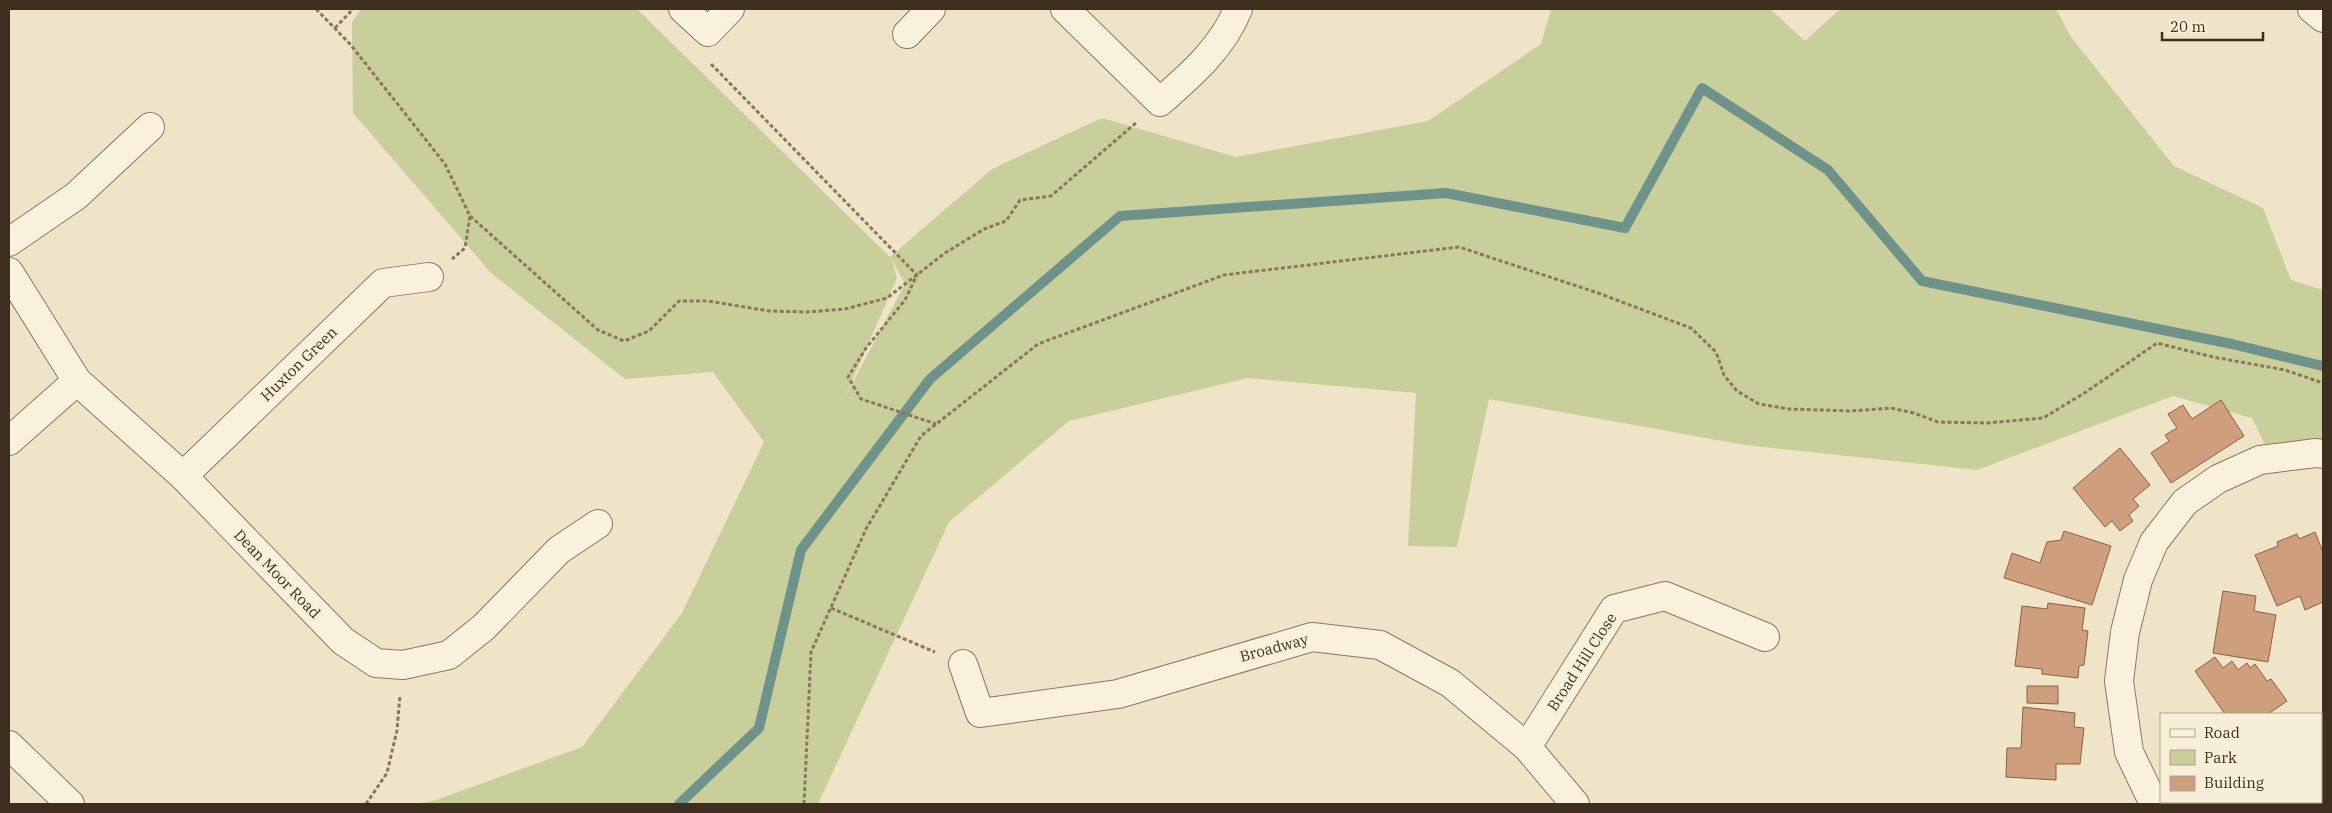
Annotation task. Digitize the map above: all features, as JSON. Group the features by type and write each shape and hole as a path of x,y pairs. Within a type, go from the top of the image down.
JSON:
{"street":[{"path":"683,9 708,32 730,9"},
{"path":"907,34 931,9"},
{"path":"1065,9 1160,102 1200,67 1234,21 1238,9"},
{"path":"2312,9 2323,18"},
{"path":"9,242 76,196 150,128"},
{"name":"Dean Moor Road","path":"9,272 77,381 183,476 342,641 376,663 403,665 449,655 484,628 559,550 598,524"},
{"name":"Huxton Green","path":"183,476 384,283 429,277"},
{"path":"9,441 77,381"},
{"path":"2154,804 2129,752 2119,681 2125,632 2138,580 2154,542 2185,502 2218,479 2260,460 2316,453 2323,454"},
{"name":"Broad Hill Close","path":"1527,747 1614,610 1665,596 1765,637"},
{"name":"Broadway","path":"963,664 980,713 1118,694 1312,637 1380,645 1450,683 1527,747 1575,804"},
{"path":"9,745 64,802"}],"path":[{"path":"316,9 398,102 445,164 470,216 598,330 624,341 649,331 679,301 708,301 769,311 808,312 845,309 887,298 953,248 984,229 1006,222 1020,200 1051,196 1160,102"},
{"path":"335,29 353,9"},
{"path":"708,61 917,275"},
{"path":"429,277 465,248 470,216"},
{"path":"804,804 811,652 866,529 920,436 1038,344 1224,275 1459,247 1598,293 1691,328 1716,352 1724,374 1738,391 1759,404 1781,408 1851,411 1891,408 1914,413 1938,422 1987,423 2043,418 2086,392 2156,343 2213,357 2285,370 2323,383"},
{"path":"917,275 905,300 866,348 848,378 861,400 936,424"},
{"path":"830,608 963,664"},
{"path":"366,804 387,773 397,730 403,665"}],"green space":[{"path":"361,9 637,9 890,257 992,169 1102,118 1236,157 1428,121 1541,44 1551,9 1770,9 1805,41 1840,9 2056,9 2071,37 2174,166 2263,208 2291,280 2323,290 2323,454 2272,459 2252,418 2173,396 1977,470 1745,445 1489,399 1457,547 1408,546 1416,393 1248,378 1069,421 949,522 818,804 417,804 436,800 582,747 682,613 764,442 713,372 625,379 491,273 353,113 352,22","holes":["892,260 905,284 846,395 897,278"]}],"building":[{"path":"2221,400 2244,436 2171,483 2151,453 2169,441 2165,435 2177,428 2168,414 2183,405 2192,419"},
{"path":"2120,448 2150,485 2133,499 2139,506 2129,515 2133,521 2120,531 2112,521 2105,527 2073,488"},
{"path":"2064,531 2111,546 2092,605 2004,578 2012,553 2040,563 2047,542 2061,540"},
{"path":"2315,532 2323,552 2323,602 2305,610 2300,596 2277,606 2255,555 2278,546 2277,542 2297,534 2299,539"},
{"path":"2223,591 2256,596 2254,611 2276,615 2268,662 2213,653"},
{"path":"2048,603 2085,608 2082,630 2088,631 2084,665 2079,666 2078,678 2042,674 2042,669 2015,666 2022,606 2047,609"},
{"path":"2215,657 2223,668 2232,661 2238,670 2247,663 2250,668 2255,664 2267,681 2271,679 2287,701 2269,713 2224,713 2195,671"},
{"path":"2027,686 2058,686 2058,704 2027,703"},
{"path":"2023,707 2075,713 2074,727 2084,728 2080,764 2056,764 2056,780 2006,777 2007,748 2021,748"},
{"path":"2274,803 2318,803 2317,804"}],"waterway":[{"path":"679,804 759,728 801,550 930,379 1120,216 1446,193 1625,228 1702,88 1828,170 1922,281 2232,344 2323,366"}]}
